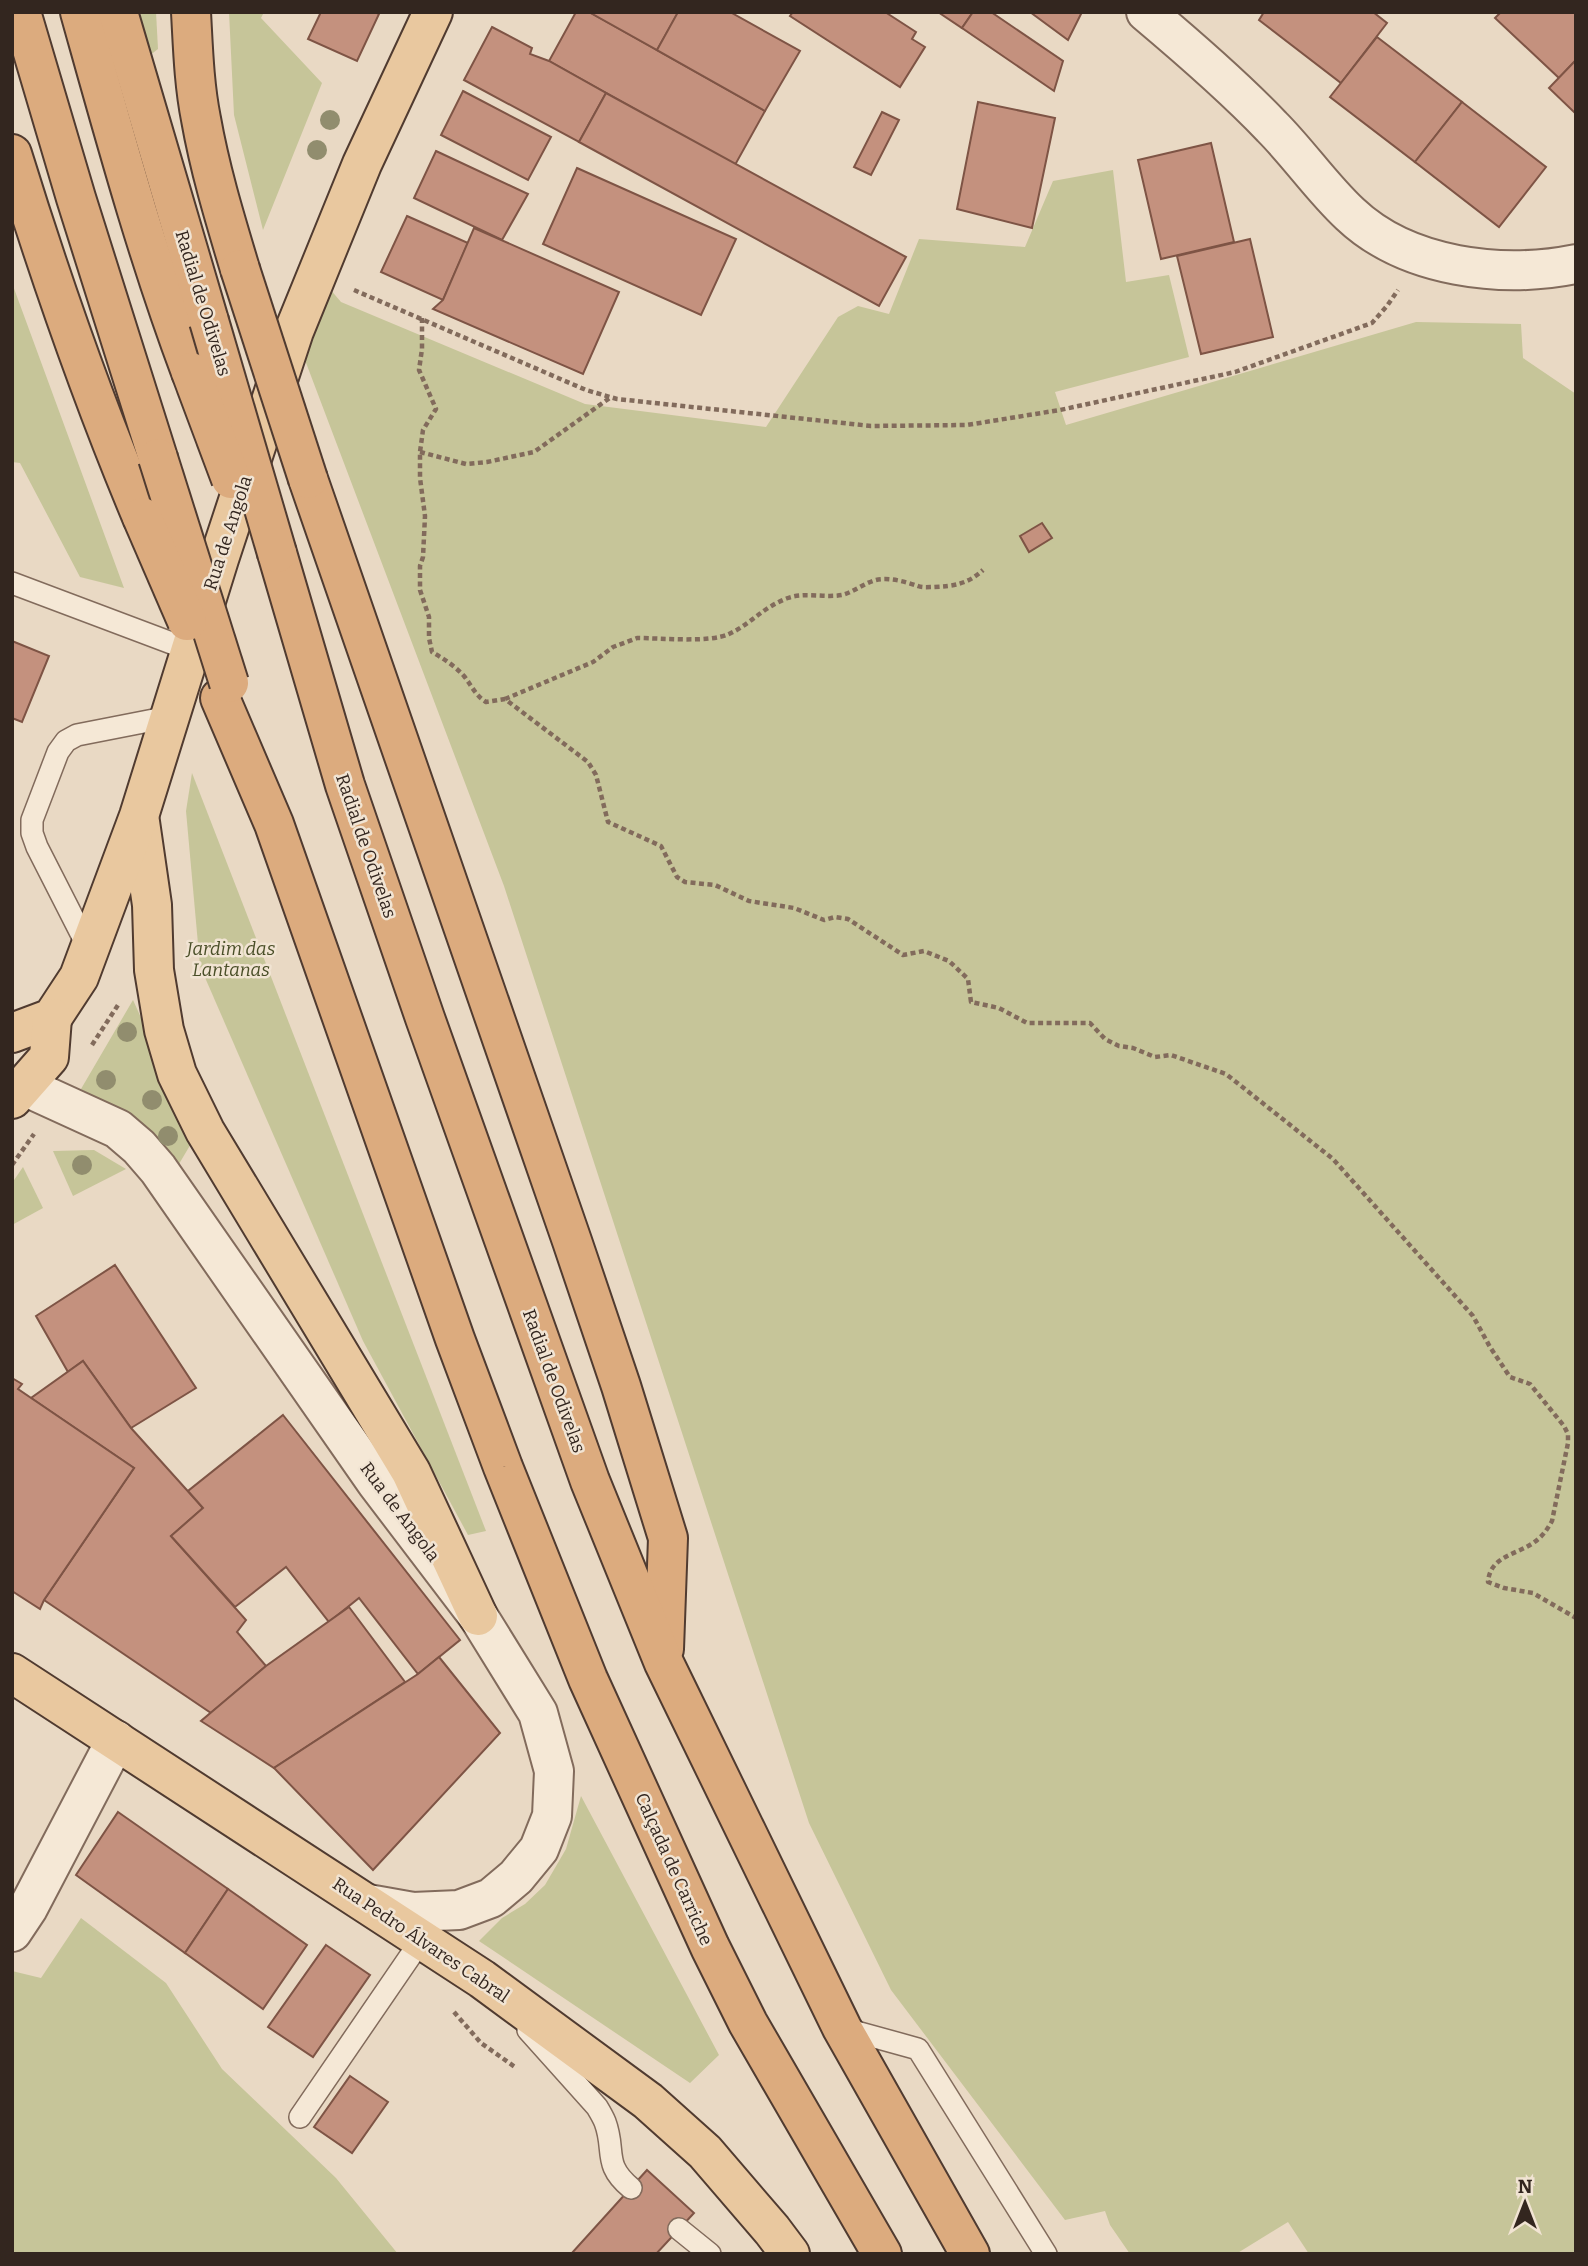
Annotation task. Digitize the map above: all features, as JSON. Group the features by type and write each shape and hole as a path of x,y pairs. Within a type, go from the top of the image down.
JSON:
{"highway":[{"path":"21,12 158,458 224,690"},
{"path":"80,12 119,151 174,327 272,563"},
{"name":"Radial de Odivelas","path":"118,12 209,321 272,563 345,785 590,1481 664,1663"},
{"path":"191,12 201,117 217,191 240,269 308,479 568,1228 668,1538 664,1663 842,2028 970,2254"},
{"path":"12,154 78,352 142,517 224,690"},
{"name":"Calçada de Carriche","path":"224,690 274,824 455,1339 588,1679 710,1947 753,2033 882,2254"}],"main road":[{"name":"Rua de Angola","path":"52,1018 79,977 139,816 294,331 362,164 433,12"},
{"path":"139,816 152,905 154,970 164,1030 177,1074 205,1131 411,1472 478,1616"},
{"path":"12,1033 52,1018 49,1057 16,1089"},
{"name":"Rua Pedro Álvares Cabral","path":"12,1673 482,1979 648,2101 705,2152 790,2254"}],"street":[{"path":"1146,12 1253,106 1349,214 1395,246 1420,256 1458,264 1524,271 1576,264"},
{"name":"Rua de Angola","path":"16,1089 118,1129 158,1169 376,1482 478,1616 538,1713 554,1771 552,1816 539,1849 516,1877 491,1898 459,1910 413,1912 368,1904"},
{"path":"12,1932 28,1908 116,1740"}],"lane":[{"path":"12,583 190,650"},
{"path":"90,951 37,847 32,820 58,752 66,741 78,734 169,717"},
{"path":"300,2117 422,1939"},
{"path":"482,1979 597,2107 605,2122 611,2164 616,2174 631,2188"},
{"path":"842,2028 918,2049 1046,2254"},
{"path":"679,2229 710,2254"}],"path":[{"path":"318,275 586,390 611,397 871,426 967,425 1060,410 1236,372 1371,323 1387,306 1420,256"},
{"path":"422,318 419,370 436,409 423,430 420,452 425,516 420,590 429,617 432,652 449,663 465,678 476,695 486,702 505,699 593,663 612,647 629,640 717,638 740,629 765,608 788,598 839,595 870,582 887,579 914,583 920,587 954,586 970,580 983,570"},
{"path":"420,452 466,464 534,452 611,397"},
{"path":"505,699 588,762 596,775 608,822 661,846 677,877 685,882 715,885 749,901 794,908 824,920 835,917 848,919 903,955 924,951 949,961 968,979 971,1002 999,1008 1027,1023 1090,1023 1105,1039 1119,1045 1155,1057 1171,1055 1226,1074 1333,1159 1474,1316 1510,1377 1530,1384 1564,1426 1568,1443 1552,1521 1546,1532 1532,1544 1496,1562 1489,1573 1488,1582 1533,1593 1576,1618"},
{"path":"90,1048 130,986 154,970"}],"green space":[{"path":"140,12 156,12 158,49 149,56"},
{"path":"229,12 264,12 261,18 322,83 263,230 234,115"},
{"path":"1113,170 1126,282 1169,275 1189,357 1055,392 1066,425 1416,322 1521,324 1523,358 1576,394 1576,2254 1309,2254 1288,2222 1236,2254 1130,2254 1110,2225 1105,2211 1065,2220 891,1990 809,1823 504,886 294,331 318,275 341,302 585,404 766,427 838,317 858,306 889,314 919,239 1025,247 1053,181"},
{"path":"12,283 124,588 80,577 20,463 12,462"},
{"name":"Jardim das Lantanas","path":"192,773 486,1531 468,1535 363,1341 200,966 186,811"},
{"path":"133,1000 195,1137 176,1169 149,1129 81,1089"},
{"path":"94,1150 126,1169 73,1196 53,1151"},
{"path":"23,1167 43,1208 12,1225 12,1183"},
{"path":"581,1796 719,2055 690,2083 479,1941 502,1918 525,1904 545,1885 566,1849"},
{"path":"81,1918 166,1983 222,2069 336,2178 398,2254 12,2254 12,1971 41,1978"}],"building":[{"path":"321,12 379,14 357,61 308,39"},
{"path":"576,12 589,12 765,111 735,165 549,61"},
{"path":"589,12 675,12 678,13 657,50"},
{"path":"678,12 730,12 800,51 765,111 657,50"},
{"path":"793,12 885,12 916,32 912,39 925,47 900,87 790,16"},
{"path":"938,12 973,12 962,28"},
{"path":"973,12 991,12 1063,61 1054,91 962,28"},
{"path":"1030,12 1082,12 1068,40"},
{"path":"1264,12 1373,12 1387,23 1341,83 1259,20"},
{"path":"1501,12 1576,12 1576,60 1559,78 1495,18"},
{"path":"492,27 532,48 530,54 549,61 606,93 579,142 464,80"},
{"path":"1377,37 1462,102 1415,162 1330,97"},
{"path":"1576,60 1576,114 1549,88"},
{"path":"463,91 551,137 528,180 441,135"},
{"path":"606,93 906,257 879,306 579,142"},
{"path":"978,102 1055,118 1032,228 957,209"},
{"path":"1462,102 1546,167 1499,227 1415,162"},
{"path":"882,112 899,120 871,175 854,167"},
{"path":"1211,143 1234,242 1161,259 1138,160"},
{"path":"436,151 528,194 502,240 414,198"},
{"path":"577,168 736,239 701,315 543,244"},
{"path":"407,216 468,243 443,300 381,272"},
{"path":"474,228 619,292 583,374 433,309 443,300"},
{"path":"1250,239 1273,337 1201,354 1177,256"},
{"path":"1042,523 1052,538 1029,552 1020,536"},
{"path":"12,641 49,656 22,722 12,718"},
{"path":"115,1265 196,1388 131,1428 83,1361 68,1372 36,1316"},
{"path":"83,1361 131,1428 203,1508 171,1536 246,1620 237,1632 266,1666 211,1713 44,1600 134,1468 31,1398"},
{"path":"12,1378 22,1384 18,1389 134,1468 40,1609 12,1591"},
{"path":"283,1415 460,1640 418,1674 359,1598 329,1622 286,1567 235,1607 171,1536 203,1508 188,1491"},
{"path":"349,1607 405,1682 274,1768 201,1721 266,1666"},
{"path":"439,1657 500,1733 373,1870 274,1768 418,1674"},
{"path":"118,1812 228,1889 185,1953 76,1875"},
{"path":"228,1889 307,1945 263,2009 185,1953"},
{"path":"326,1945 370,1975 313,2057 268,2027"},
{"path":"350,2076 388,2102 352,2153 314,2127"},
{"path":"647,2170 694,2213 656,2254 571,2254"}]}
